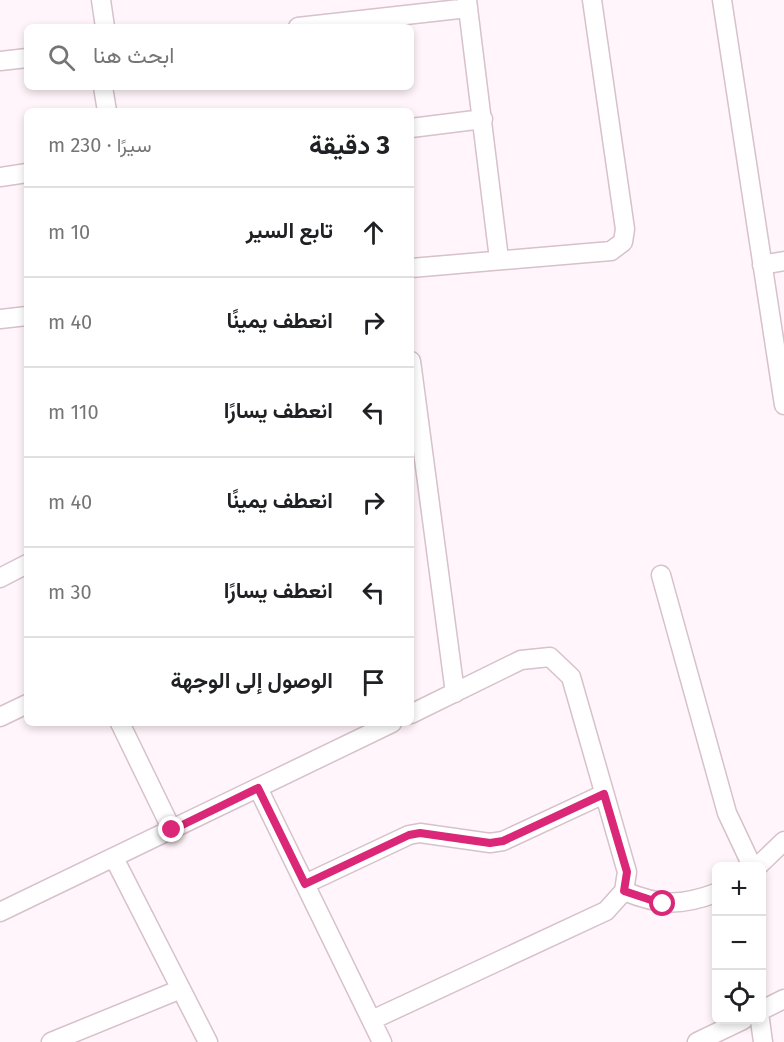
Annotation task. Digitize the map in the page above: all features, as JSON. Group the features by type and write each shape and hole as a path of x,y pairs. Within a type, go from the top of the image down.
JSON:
{"street":[{"path":"101,0 105,24"},
{"path":"414,268 611,251 623,242 625,229 592,0"},
{"path":"722,0 784,405"},
{"path":"320,24 468,4 499,259"},
{"path":"0,61 24,58"},
{"path":"103,90 106,108"},
{"path":"414,128 483,119"},
{"path":"0,177 24,173"},
{"path":"762,265 784,261"},
{"path":"0,319 24,316"},
{"path":"414,384 455,693"},
{"path":"0,578 24,566"},
{"path":"661,575 727,813 750,862"},
{"path":"372,1020 606,911 624,891 627,872 571,677 550,657 521,660 414,713"},
{"path":"0,717 24,705"},
{"path":"121,726 172,830"},
{"path":"0,912 386,726"},
{"path":"258,788 382,1042"},
{"path":"305,884 409,835 420,833 490,843 503,841 604,794"},
{"path":"763,862 784,841"},
{"path":"114,858 208,1042"},
{"path":"624,891 663,904 691,902 712,895"},
{"path":"51,1042 181,989"},
{"path":"766,1008 784,999"},
{"path":"697,1042 735,1024"},
{"path":"761,1024 764,1042"}],"route":[{"path":"172,830 258,788 305,884 409,835 420,833 490,843 503,841 604,794 627,872 624,891 663,904"}]}
